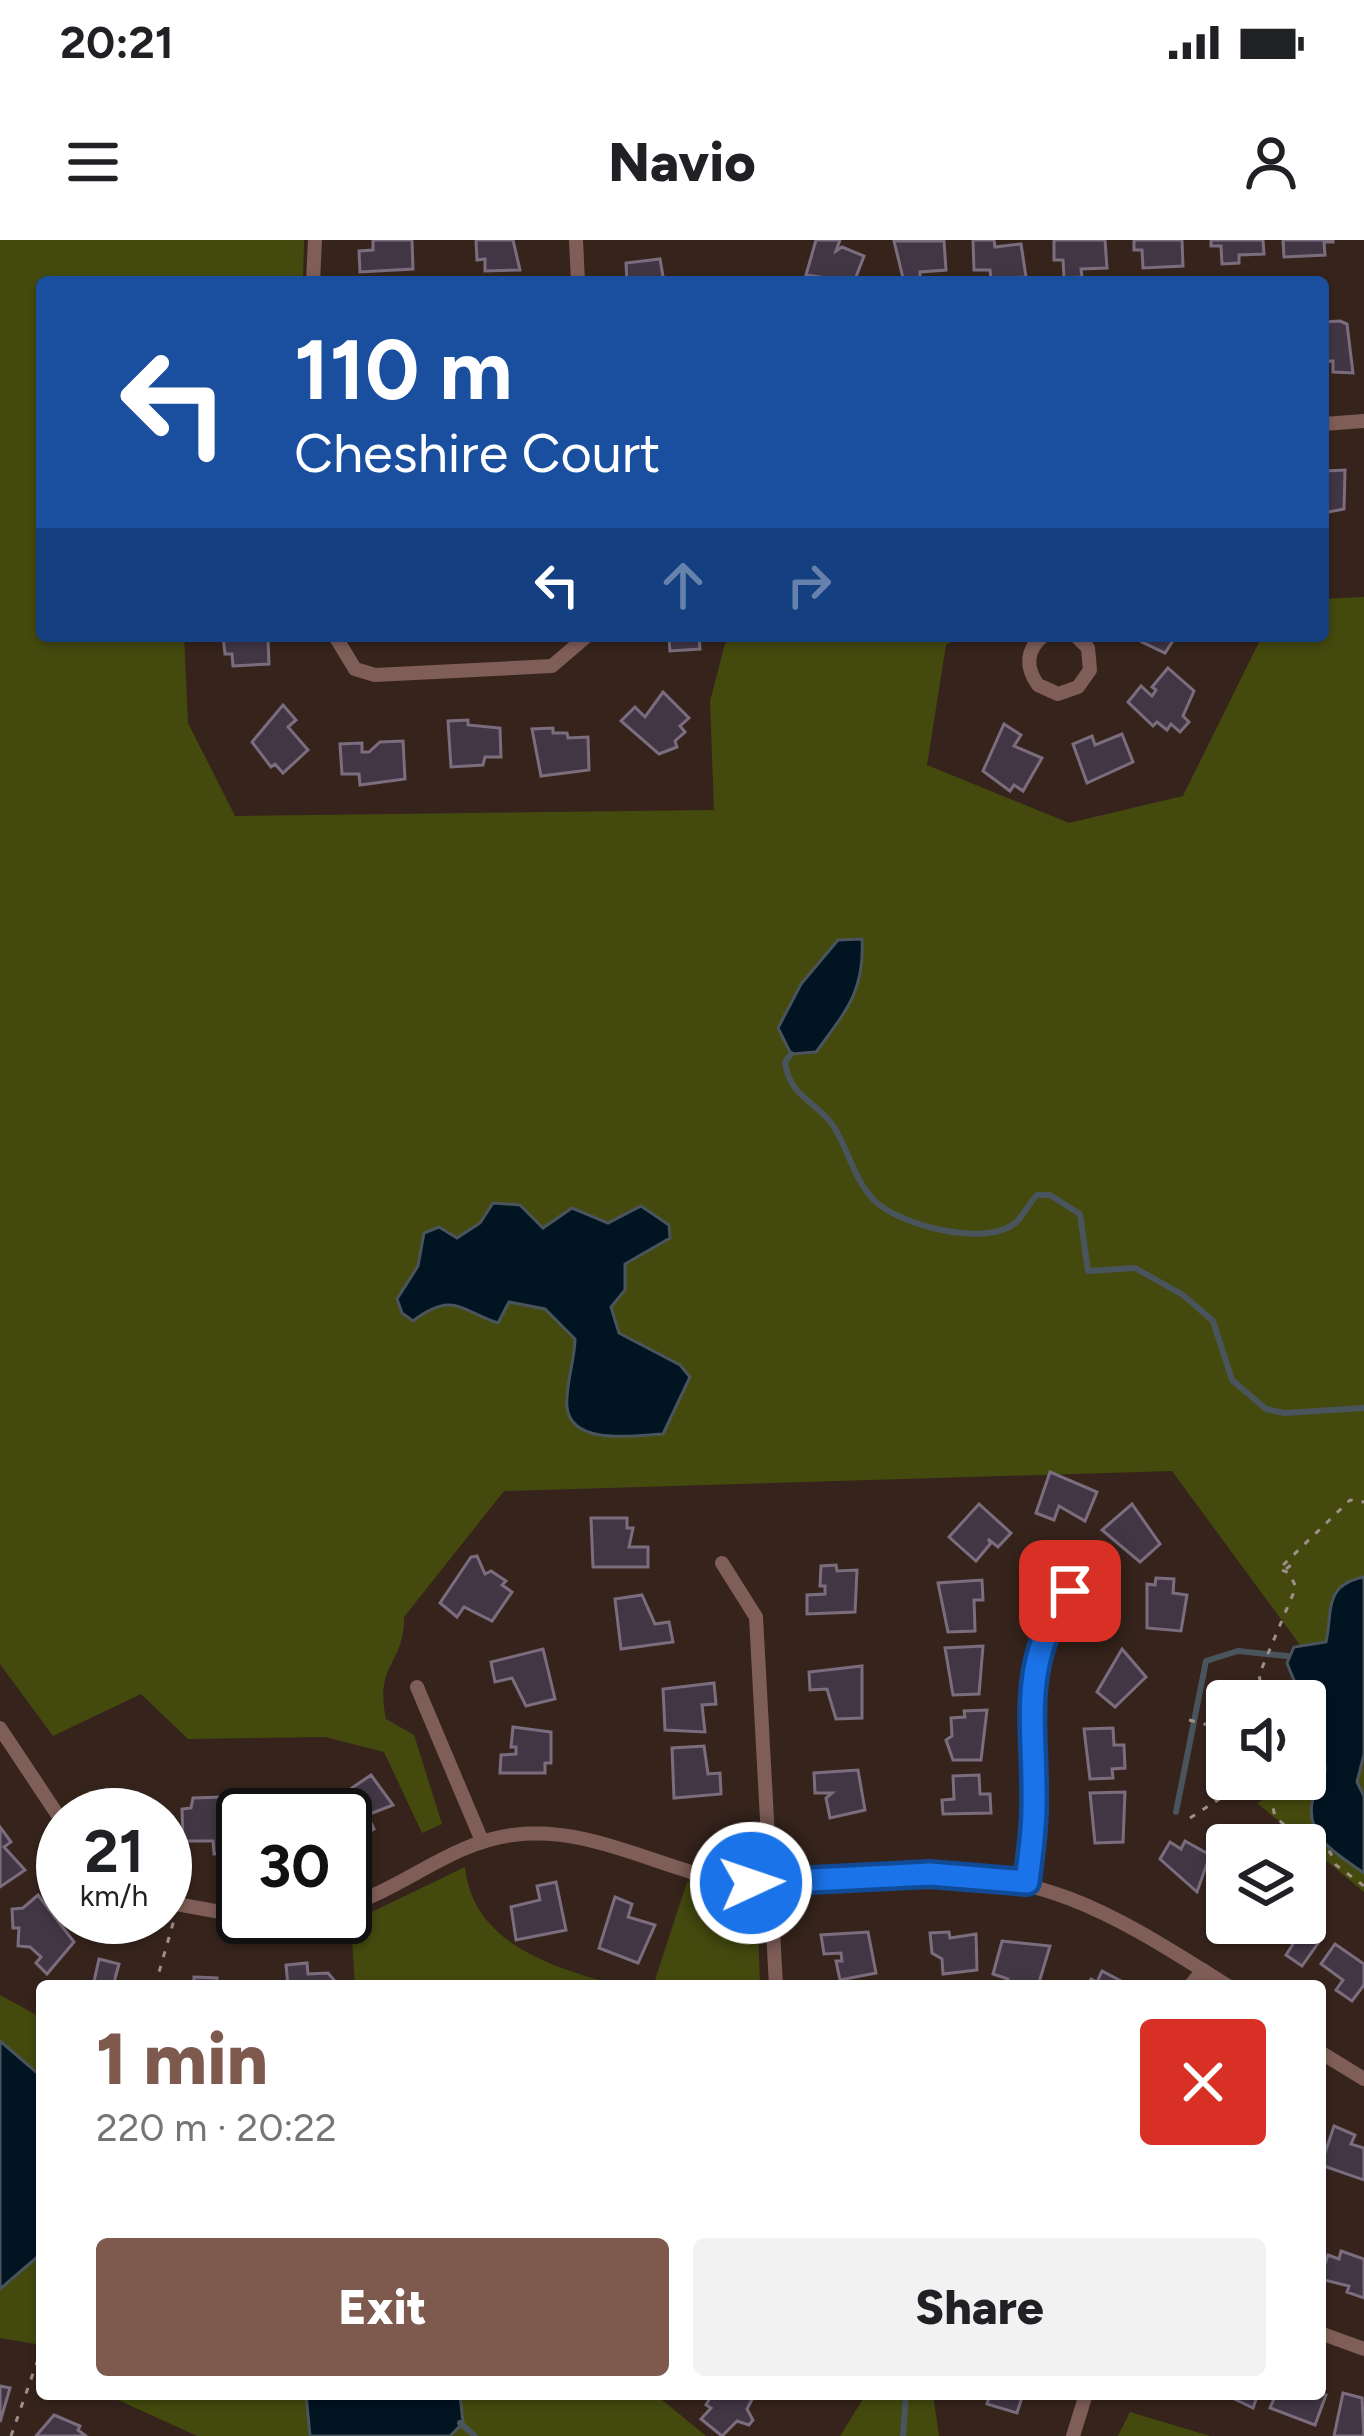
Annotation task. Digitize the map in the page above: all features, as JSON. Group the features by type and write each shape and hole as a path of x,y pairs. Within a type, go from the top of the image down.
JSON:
{"street":[{"path":"313,276 315,240"},
{"path":"576,240 578,276"},
{"path":"1329,424 1364,421"},
{"path":"338,642 355,669 395,675 552,666 580,642"},
{"path":"1036,642 1028,666 1038,685 1058,694 1078,687 1090,670 1088,648 1082,642"},
{"path":"722,1563 756,1617 776,1980"},
{"path":"1027,1882 1034,1809 1034,1664 1051,1617 1070,1591"},
{"path":"417,1687 482,1841"},
{"path":"0,1728 40,1788"},
{"path":"372,1893 482,1841 553,1832 599,1840 737,1883 930,1874 1027,1882 1116,1915 1219,1980"},
{"path":"1195,1980 1203,1970"},
{"path":"1326,2056 1364,2079"},
{"path":"1326,2334 1364,2348"},
{"path":"1073,2436 1084,2400"}],"path":[{"path":"1260,1680 1289,1612 1288,1596 1296,1587 1288,1572 1279,1569 1306,1537 1350,1500 1364,1502"},
{"path":"1189,1720 1206,1724"},
{"path":"1190,1818 1218,1800"},
{"path":"1271,1800 1275,1817 1318,1852 1330,1852 1336,1865 1364,1886"},
{"path":"155,1980 163,1944"},
{"path":"10,2436 36,2364"}],"green space":[{"path":"0,240 304,240 303,276 36,276 36,642 184,642 188,723 235,816 714,810 710,701 725,642 951,642 946,645 927,765 1069,823 1183,796 1259,642 1329,642 1329,599 1364,597 1364,1732 1172,1471 504,1491 404,1617 400,1645 384,1686 386,1719 414,1735 442,1824 422,1833 384,1752 325,1737 188,1739 141,1694 53,1736 0,1664"},
{"path":"1364,1738 1364,1892 1326,1860 1326,1824 1282,1824 1257,1803 1326,1800 1326,1761"},
{"path":"465,1867 471,1894 500,1934 545,1961 600,1980 355,1980 352,1944 372,1944 372,1912"},
{"path":"687,1882 741,1899 757,1898 760,1980 655,1980"},
{"path":"0,1995 36,2015 36,2344 0,2338"},
{"path":"118,2400 662,2400 706,2436 197,2436"},
{"path":"862,2400 934,2400 939,2436 840,2436"},
{"path":"1130,2412 1210,2436 1118,2436"}],"water":[{"path":"862,939 857,987 845,1012 816,1052 791,1054 778,1028 801,984 838,940"},
{"path":"493,1203 520,1205 543,1228 572,1208 608,1223 641,1206 669,1225 670,1238 625,1264 625,1290 611,1307 619,1333 680,1365 690,1377 663,1434 607,1436 580,1428 571,1420 567,1399 575,1339 545,1309 509,1302 498,1323 448,1305 413,1321 402,1313 397,1299 418,1266 424,1233 439,1227 457,1238 480,1223"},
{"path":"1364,1577 1364,1754 1357,1782 1364,1796 1364,1873 1326,1844 1326,1824 1313,1824 1313,1800 1326,1800 1326,1680 1294,1680 1287,1663 1294,1647 1326,1642 1332,1601 1351,1581"},
{"path":"0,2041 36,2072 36,2258 0,2289"},
{"path":"307,2400 461,2400 463,2423 450,2436 310,2436"}],"building":[{"path":"373,240 412,240 413,269 360,272 359,251 373,250"},
{"path":"476,240 513,240 520,270 485,271 485,259 477,260"},
{"path":"816,240 840,240 836,251 842,247 864,256 856,276 806,275"},
{"path":"973,240 994,240 995,247 1021,244 1026,276 991,276 990,270 974,270"},
{"path":"1054,240 1105,240 1107,268 1081,269 1082,276 1064,276 1063,260 1054,260"},
{"path":"1134,240 1182,240 1183,266 1143,268 1142,250 1134,250"},
{"path":"1211,240 1263,240 1264,254 1239,255 1239,263 1222,264 1221,246 1211,246"},
{"path":"1283,240 1333,242 1324,242 1325,255 1284,257"},
{"path":"894,241 944,241 946,270 903,276"},
{"path":"660,259 663,276 627,276 626,263"},
{"path":"1329,322 1347,324 1353,373 1333,372"},
{"path":"1345,470 1344,509 1329,512 1329,471"},
{"path":"224,642 268,642 269,664 233,666 232,654 225,654"},
{"path":"669,642 699,642 700,649 670,651"},
{"path":"1142,642 1172,642 1165,653"},
{"path":"1168,668 1194,691 1183,716 1189,722 1180,732 1171,724 1167,730 1157,722 1153,726 1128,702 1141,686 1152,696 1156,690 1152,687"},
{"path":"663,692 689,718 680,726 685,732 675,741 677,747 659,754 621,721 635,707 645,717"},
{"path":"283,705 296,720 288,727 308,750 283,773 275,764 271,767 252,742"},
{"path":"468,720 468,725 500,728 501,757 485,757 483,765 451,767 448,721"},
{"path":"1004,724 1021,735 1014,746 1042,758 1023,791 1014,785 1010,791 983,771"},
{"path":"553,728 553,733 567,733 568,738 588,737 589,770 541,776 532,729"},
{"path":"1122,734 1133,762 1087,783 1073,744 1092,736 1095,745"},
{"path":"403,741 405,779 360,785 359,774 342,774 340,744 362,743 362,752 369,752 380,742"},
{"path":"1050,1472 1097,1492 1085,1521 1059,1506 1054,1520 1036,1513"},
{"path":"979,1504 1011,1533 998,1547 988,1539 991,1543 976,1561 949,1537"},
{"path":"1132,1504 1160,1544 1140,1562 1102,1530"},
{"path":"591,1518 627,1518 627,1528 633,1528 629,1547 648,1547 648,1567 593,1567"},
{"path":"477,1556 485,1574 491,1571 506,1581 502,1585 512,1592 492,1621 464,1607 457,1617 440,1603 471,1557"},
{"path":"836,1565 837,1571 857,1570 855,1612 807,1614 807,1595 825,1594 825,1586 820,1586 821,1566"},
{"path":"1156,1578 1174,1579 1173,1593 1187,1595 1181,1631 1147,1628 1147,1584 1155,1585"},
{"path":"982,1580 983,1600 974,1600 975,1631 948,1632 938,1583"},
{"path":"642,1595 655,1624 669,1622 673,1642 621,1649 615,1599"},
{"path":"983,1646 979,1694 953,1695 945,1648"},
{"path":"543,1649 555,1699 526,1706 512,1678 495,1682 491,1662"},
{"path":"1122,1649 1146,1677 1115,1707 1097,1692"},
{"path":"862,1666 862,1718 836,1719 827,1689 810,1690 809,1672"},
{"path":"714,1683 716,1704 702,1705 705,1732 665,1730 663,1689"},
{"path":"987,1710 981,1760 953,1760 946,1740 952,1736 951,1718 965,1717 964,1711"},
{"path":"513,1727 551,1732 551,1763 545,1763 545,1773 500,1773 501,1755 516,1754 516,1747 511,1747"},
{"path":"1113,1728 1114,1745 1124,1745 1125,1768 1112,1769 1113,1778 1090,1779 1084,1729"},
{"path":"704,1746 708,1774 720,1773 721,1794 674,1798 672,1748"},
{"path":"858,1770 865,1810 830,1818 826,1798 832,1793 815,1793 814,1773"},
{"path":"371,1775 393,1805 372,1813 372,1788 352,1788"},
{"path":"979,1775 980,1794 990,1794 991,1813 943,1814 942,1800 954,1799 953,1776"},
{"path":"1125,1792 1123,1842 1095,1843 1090,1793"},
{"path":"216,1797 216,1854 213,1841 192,1841 193,1798"},
{"path":"0,1827 11,1842 4,1847 25,1870 0,1887"},
{"path":"1185,1841 1206,1853 1197,1892 1160,1859 1170,1842 1181,1849"},
{"path":"556,1882 566,1930 516,1940 511,1907 540,1900 537,1886"},
{"path":"36,1897 36,1944 72,1944 47,1974 36,1963 41,1957 30,1947 18,1946 19,1928 13,1928 12,1909 23,1908"},
{"path":"615,1897 632,1904 628,1917 655,1925 638,1963 599,1948"},
{"path":"868,1932 876,1973 840,1980 836,1961 842,1961 841,1953 824,1954 821,1935"},
{"path":"949,1932 950,1938 976,1934 977,1970 943,1974 942,1959 932,1953 930,1933"},
{"path":"1002,1941 1050,1946 1040,1980 1008,1980 993,1974"},
{"path":"1293,1944 1317,1944 1302,1966 1286,1955"},
{"path":"1335,1944 1364,1964 1364,1985 1352,2001 1336,1990 1343,1980 1321,1964"},
{"path":"99,1959 119,1964 115,1980 94,1980"},
{"path":"307,1963 308,1974 328,1973 334,1980 287,1980 286,1965"},
{"path":"1102,1971 1119,1980 1098,1980"},
{"path":"1334,2126 1355,2135 1351,2144 1364,2148 1364,2180 1326,2167"},
{"path":"1341,2251 1364,2259 1364,2298 1347,2292 1349,2286 1326,2280 1328,2255 1339,2259"},
{"path":"0,2386 10,2388 0,2422"},
{"path":"1343,2393 1362,2398 1364,2436 1334,2436"},
{"path":"709,2400 752,2400 747,2409 753,2420 749,2425 737,2421 722,2436 701,2419 711,2408 706,2405"},
{"path":"988,2400 1021,2400 1017,2413 987,2404"},
{"path":"1273,2400 1324,2400 1315,2425 1270,2408"},
{"path":"54,2415 80,2426 78,2430 86,2436 36,2436"}],"waterway":[{"path":"791,1054 785,1062 792,1083 834,1127 861,1184 886,1209 921,1225 983,1233 1014,1224 1037,1195 1050,1195 1080,1214 1088,1271 1135,1268 1183,1295 1213,1321 1232,1380 1266,1409 1284,1413 1364,1408"},
{"path":"1176,1812 1206,1661 1238,1651 1287,1656"},
{"path":"903,2436 906,2400"},
{"path":"460,2423 475,2436"}],"route":[{"path":"751,1883 930,1874 1027,1882 1034,1809 1030,1719 1034,1664 1051,1617 1070,1591"}]}
